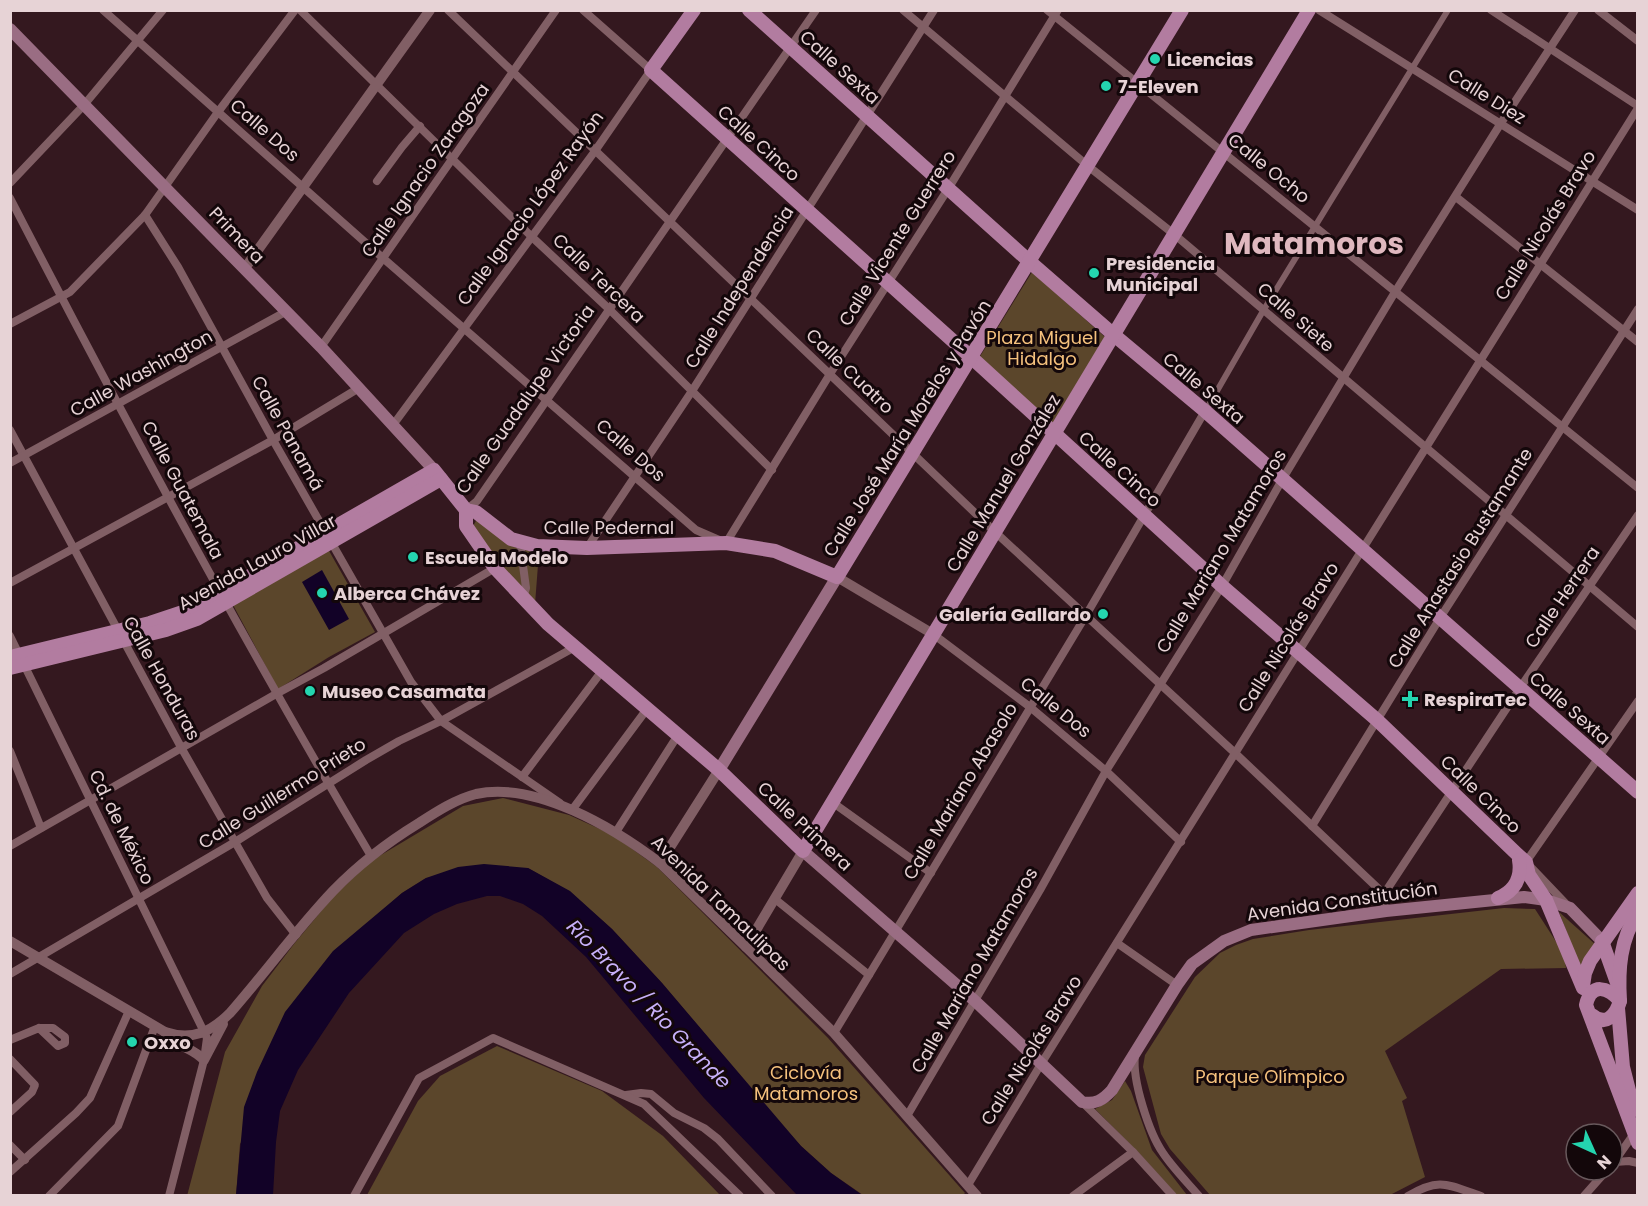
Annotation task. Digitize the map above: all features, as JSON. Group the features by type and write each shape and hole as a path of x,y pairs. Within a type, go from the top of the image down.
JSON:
{"main road":[{"name":"Calle Ignacio López Rayón","path":"651,70 694,10"},
{"name":"Calle Sexta","path":"748,10 1030,262 1205,411 1638,792"},
{"name":"Calle José María Morelos y Pavón","path":"719,770 1182,10"},
{"name":"Calle Manuel González","path":"803,851 1309,10"},
{"name":"Primera","path":"10,29 321,347 437,475"},
{"name":"Calle Cinco","path":"651,70 1222,586 1377,720 1453,791 1521,863 1546,900 1583,988 1589,1010 1637,1133"},
{"name":"Calle Primera","path":"437,475 466,510 466,526 495,568 523,598 574,646 719,770 803,851 975,1001 1082,1102"},
{"name":"Avenida Lauro Villar","path":"16,661 120,636 166,630 197,619 223,598 437,475"},
{"name":"Calle Pedernal","path":"466,510 476,512 511,539 537,546 587,548 726,543"},
{"name":"Calle Dos","path":"726,543 775,551 837,578"},
{"path":"1498,898 1514,887 1521,863"},
{"path":"1583,988 1586,968 1598,937 1612,929 1638,893"},
{"name":"Avenida Constitución","path":"1082,1102 1095,1103 1112,1090 1192,964 1224,941 1242,933 1265,927 1385,911 1524,897 1546,900 1570,908 1598,937"},
{"path":"1637,1133 1623,1067 1619,1000 1622,947 1628,927 1638,913"},
{"path":"1598,937 1619,1000 1613,1017 1608,1019 1599,1020 1589,1010 1590,996 1599,990 1609,990 1619,1000"}],"street":[{"name":"Calle Dos","path":"103,10 634,477 696,530 726,543"},
{"path":"10,183 84,105 163,10"},
{"path":"10,324 70,292 145,215 218,112 295,10"},
{"name":"Calle Tercera","path":"300,10 772,470"},
{"path":"244,268 430,10"},
{"name":"Calle Cuatro","path":"448,10 912,454 1384,894"},
{"name":"Calle Ignacio Zaragoza","path":"321,347 556,10"},
{"name":"Calle Cinco","path":"584,10 651,70"},
{"name":"Calle Guadalupe Victoria","path":"466,510 477,501 816,10"},
{"name":"Calle Siete","path":"903,10 1088,166 1175,235 1638,627"},
{"name":"Calle Independencia","path":"587,548 692,391 934,10"},
{"name":"Calle Diez","path":"1319,10 1638,210"},
{"name":"Calle Mariano Abasolo","path":"834,1033 1085,617 1263,311 1448,10"},
{"path":"1491,10 1638,107"},
{"name":"Calle Mariano Matamoros","path":"907,1116 1106,771 1222,586 1343,378 1501,123 1575,10"},
{"path":"1598,10 1638,41"},
{"name":"Calle Ocho","path":"1053,12 1223,153 1638,488"},
{"name":"Calle Vicente Guerrero","path":"726,543 948,189 1053,12"},
{"name":"Calle Ignacio López Rayón","path":"393,425 596,151 651,70"},
{"name":"Calle Nicolás Bravo","path":"968,1185 1041,1064 1638,107"},
{"path":"377,181 420,126"},
{"path":"1456,196 1638,342"},
{"name":"Calle Guatemala","path":"10,198 167,498 276,694 371,856"},
{"name":"Calle Panamá","path":"145,215 178,267 273,440 411,682 441,721 568,808"},
{"name":"Calle Anastasio Bustamante","path":"1312,826 1440,618 1638,309"},
{"name":"Calle Washington","path":"10,463 286,311"},
{"path":"10,583 273,440 358,388"},
{"name":"Calle Honduras","path":"10,430 120,636 235,842 267,898 296,935"},
{"name":"Calle Herrera","path":"1384,894 1638,515"},
{"path":"520,543 526,588 523,598"},
{"path":"10,846 495,568"},
{"name":"Calle Dos","path":"837,578 933,634 1030,707 1106,771 1181,842"},
{"name":"Cd. de México","path":"10,636 16,661 90,800 205,1033"},
{"name":"Calle Guillermo Prieto","path":"10,974 235,842 399,741 441,721 574,646"},
{"path":"522,777 603,671"},
{"path":"1570,908 1521,863 1638,701"},
{"path":"568,808 647,709"},
{"path":"616,832 678,735"},
{"path":"10,751 41,828"},
{"name":"Calle José María Morelos y Pavón","path":"660,863 719,770"},
{"name":"Avenida Tamaulipas","path":"205,1033 220,1024 333,891 371,856 435,813 476,794 502,792 514,794 568,808 616,832 660,863 834,1033 977,1196"},
{"path":"832,802 931,873"},
{"path":"746,947 803,851"},
{"path":"1384,894 1385,911"},
{"path":"775,899 869,975"},
{"path":"10,941 160,1029 186,1036 205,1033 207,1044 204,1060 170,1196"},
{"path":"1118,943 1177,985"},
{"path":"10,1172 90,1098 129,1011"},
{"path":"204,1060 227,1016"},
{"path":"10,1040 39,1028"},
{"path":"160,1029 172,1042 197,1053 204,1060"},
{"path":"50,1196 118,1126 160,1029"},
{"path":"354,1196 419,1078 493,1038 644,1104 740,1196"},
{"path":"1135,1056 1135,1077 1158,1145 1199,1196"},
{"path":"10,1059 35,1085 32,1092 10,1112"},
{"path":"626,1095 651,1094 674,1113 704,1128 718,1138 772,1196"},
{"name":"Calle Primera","path":"1082,1102 1133,1152 1173,1196"},
{"path":"1624,1149 1637,1133"},
{"path":"10,1145 25,1160"},
{"path":"1073,1196 1133,1152"},
{"path":"1584,1196 1596,1182"},
{"path":"1408,1196 1419,1193 1436,1183 1444,1183 1481,1196"}],"green space":[{"name":"Plaza Miguel Hidalgo","path":"1032,272 1105,337 1053,423 979,358"},
{"path":"477,519 515,547 539,552 535,604 497,565 473,526"},
{"path":"328,549 375,632 278,689 232,603"},
{"name":"Ciclovía Matamoros","path":"503,798 569,815 613,835 657,867 828,1038 965,1193 962,1196 863,1195 831,1173 778,1121 662,983 612,929 570,892 528,868 426,878 402,893 374,918 240,1144 236,1195 187,1196 225,1052 262,986 294,944 333,897 371,861 463,806"},
{"name":"Parque Olímpico","path":"1504,908 1535,909 1564,954 1566,968 1501,969 1385,1051 1407,1098 1402,1101 1425,1177 1390,1195 1210,1195 1170,1149 1161,1134 1143,1067 1145,1055 1195,977 1220,953 1253,939 1309,930"},
{"path":"1559,912 1596,945 1582,972"},
{"path":"497,1046 602,1091 663,1136 720,1195 367,1195 418,1101 440,1076"},
{"path":"1125,1081 1131,1091 1152,1150 1187,1195 1177,1195 1095,1109 1112,1100"}],"water":[{"path":"322,570 349,619 329,630 302,582"},
{"name":"Río Bravo / Rio Grande","path":"484,864 528,868 570,891 612,929 662,983 801,1146 831,1173 862,1195 797,1195 704,1098 586,957 542,916 523,904 500,896 487,896 457,904 434,914 404,933 349,993 298,1070 280,1111 273,1195 236,1195 244,1107 257,1072 285,1012 333,951 402,893 426,878 458,867"}],"place":[{"name":"Licencias","path":"1155,59"},
{"name":"7-Eleven","path":"1106,86"},
{"name":"Presidencia Municipal","path":"1094,273"},
{"name":"Escuela Modelo","path":"413,557"},
{"name":"Alberca Chávez","path":"322,593"},
{"name":"Galería Gallardo","path":"1103,614"},
{"name":"Museo Casamata","path":"310,691"},
{"name":"RespiraTec","path":"1410,699"},
{"name":"Oxxo","path":"132,1042"}],"district":[{"name":"Matamoros","path":"1314,243"}]}
